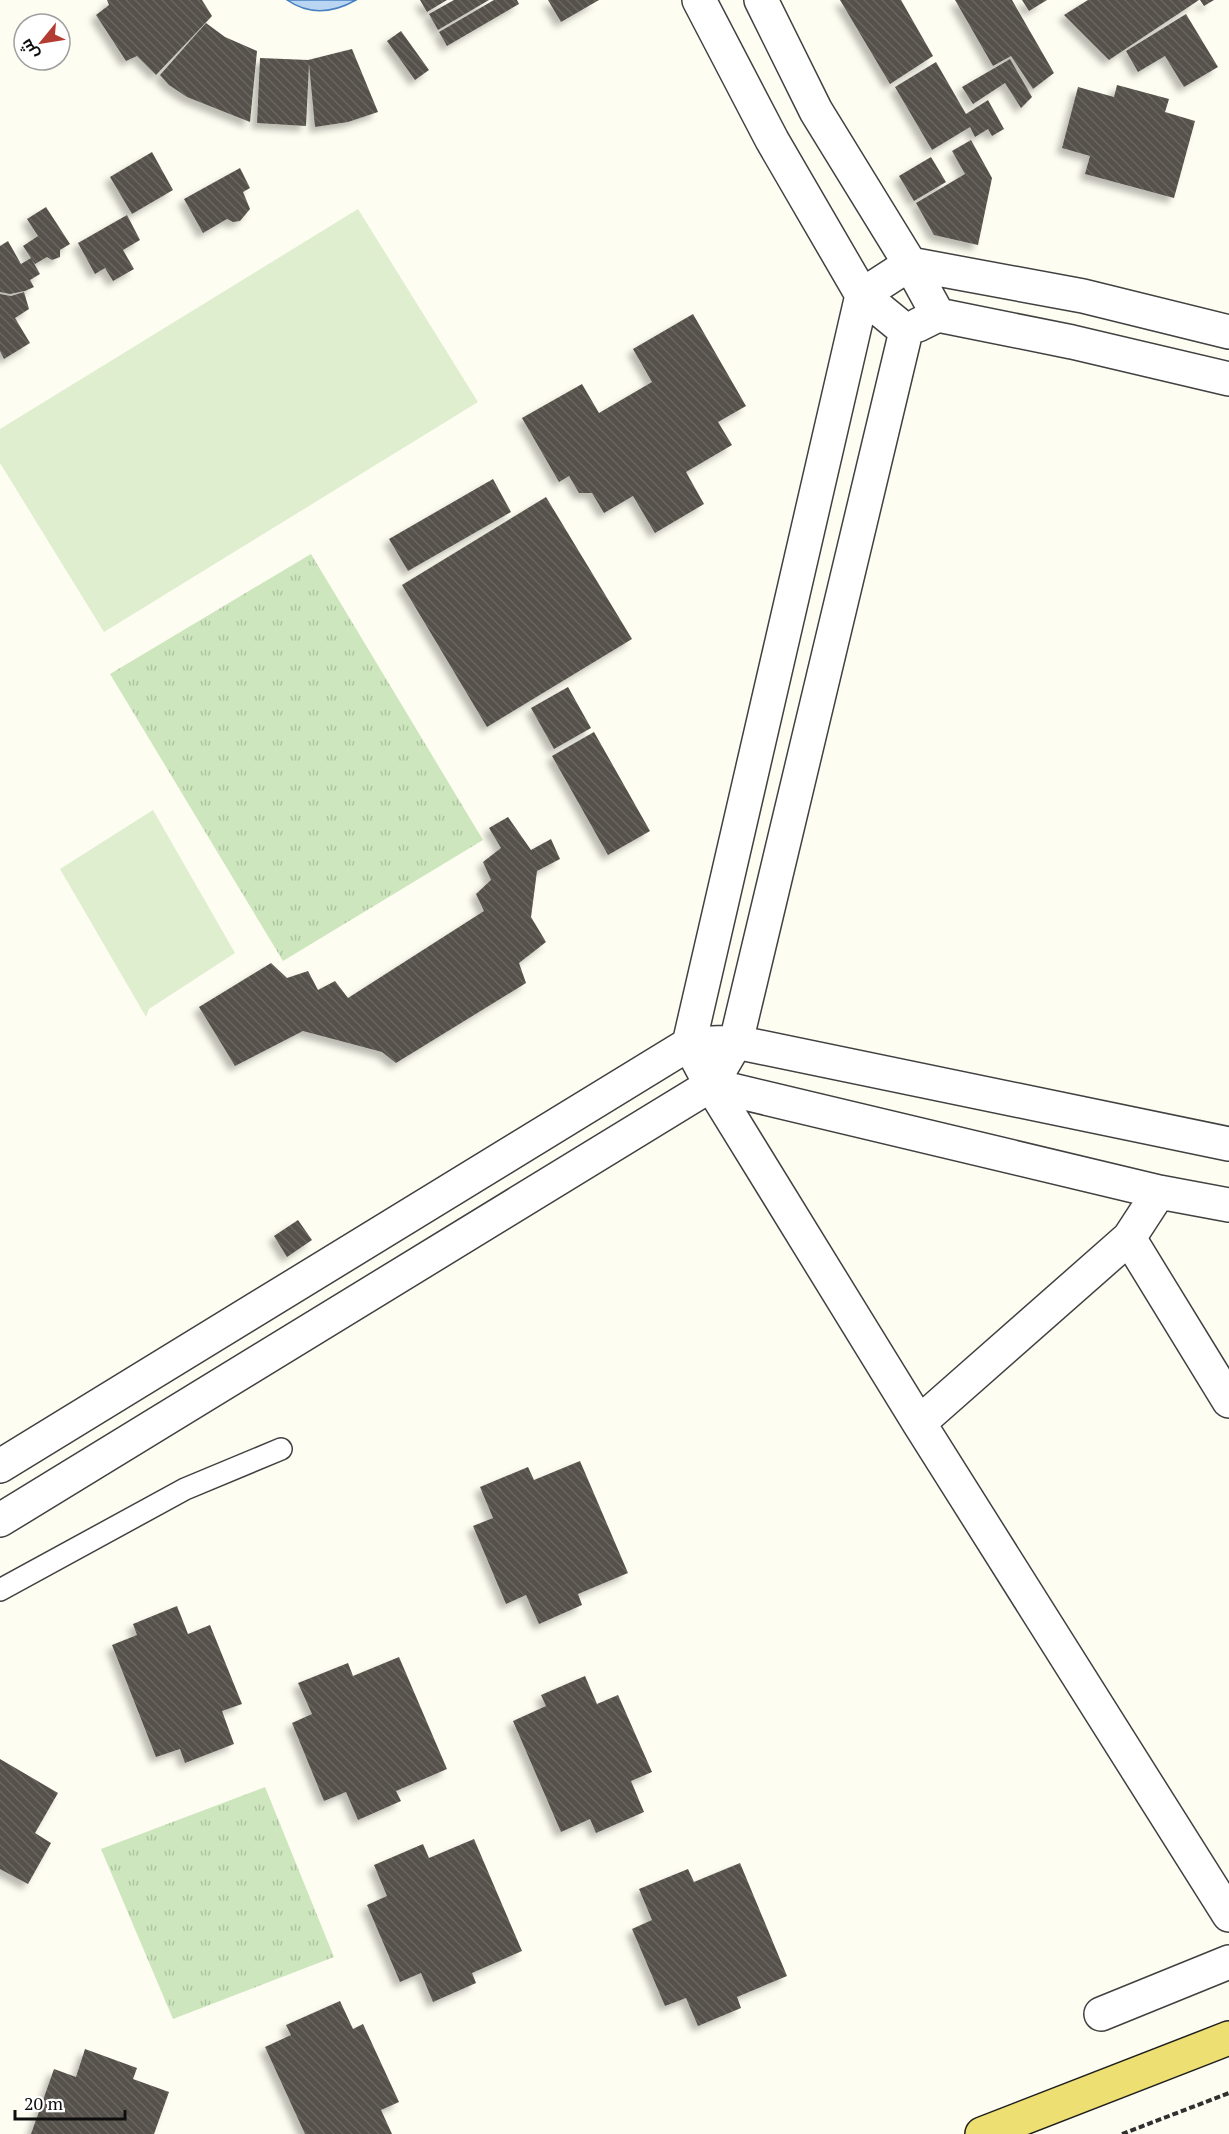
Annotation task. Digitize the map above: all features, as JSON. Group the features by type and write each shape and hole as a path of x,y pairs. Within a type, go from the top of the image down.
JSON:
{"main road":[{"path":"982,2134 1229,2038"}],"street":[{"path":"699,0 772,140 862,295 906,331"},
{"path":"761,0 816,111 910,264 938,315"},
{"path":"1229,332 1083,296 910,264 862,295 689,1044 711,1085 919,1423 1229,1915"},
{"path":"0,1520 711,1085 736,1042 906,331 938,315 1072,342 1229,379"},
{"path":"0,1466 689,1044 736,1042 1229,1144"},
{"path":"711,1085 1159,1192 1229,1205"},
{"path":"919,1423 1130,1238 1159,1192"},
{"path":"1130,1238 1229,1401"},
{"path":"1101,2014 1229,1962"}],"lane":[{"path":"0,1590 185,1489 281,1449"}],"path":[{"path":"1122,2134 1229,2093"}],"green space":[{"path":"358,209 478,402 104,632 0,463 0,429"},
{"path":"311,554 483,840 283,961 110,674"},
{"path":"153,810 235,953 149,1009 146,1017 60,869"},
{"path":"265,1787 334,1957 173,2019 101,1849"}],"water":[{"path":"287,0 356,0 339,8 322,11 304,9"}],"building":[{"path":"107,0 202,0 212,16 156,75 137,56 126,61 96,15 109,5"},
{"path":"420,0 447,0 427,12"},
{"path":"454,0 489,0 438,30 429,14"},
{"path":"494,0 517,0 519,4 447,46 439,32"},
{"path":"548,0 599,0 561,22"},
{"path":"840,0 901,0 933,56 890,84"},
{"path":"955,0 1012,0 1054,73 1033,89 1011,56 993,66"},
{"path":"1022,0 1047,0 1029,11"},
{"path":"1088,0 1199,0 1109,60 1064,15"},
{"path":"1200,0 1214,0 1204,6"},
{"path":"1186,14 1218,67 1184,87 1165,56 1138,72 1126,51"},
{"path":"206,23 225,37 257,51 250,122 187,97 169,85 160,75"},
{"path":"401,31 429,70 415,80 387,41"},
{"path":"352,49 378,112 348,122 315,127 309,64 306,126 257,123 260,58 308,60"},
{"path":"1010,59 1032,97 1021,108 1005,83 973,104 962,87"},
{"path":"936,62 966,114 988,100 1004,129 992,136 988,129 975,137 970,127 932,150 895,87"},
{"path":"1117,85 1169,99 1165,112 1195,121 1174,198 1085,174 1090,156 1062,148 1078,87 1114,97"},
{"path":"971,140 992,178 978,245 934,235 916,203 965,174 952,151"},
{"path":"152,152 173,190 132,214 110,177"},
{"path":"931,157 946,182 914,201 899,176"},
{"path":"240,168 250,188 243,192 250,209 240,221 233,222 227,219 203,233 184,199"},
{"path":"46,207 70,244 60,250 60,257 52,260 47,257 35,264 23,246 38,236 27,219"},
{"path":"127,215 140,240 123,250 134,269 113,281 105,268 95,274 78,243"},
{"path":"8,241 21,264 31,258 40,274 30,280 34,287 10,294 0,292 0,246"},
{"path":"24,292 29,309 15,318 30,343 4,359 0,351 0,294 11,296"},
{"path":"693,314 746,406 718,422 732,445 686,472 704,504 655,533 633,496 604,513 592,493 579,493 569,476 559,482 522,418 582,384 599,413 652,382 633,349"},
{"path":"493,479 511,512 408,571 389,539"},
{"path":"546,497 632,639 487,727 402,585"},
{"path":"568,687 591,728 554,749 531,708"},
{"path":"594,732 650,831 608,855 552,756"},
{"path":"508,817 531,850 551,839 560,859 537,871 531,917 546,942 519,963 526,983 396,1063 382,1052 303,1031 235,1066 199,1007 271,963 287,978 308,971 318,990 335,981 348,998 484,911 476,894 491,880 483,862 501,848 489,828"},
{"path":"298,1220 312,1240 287,1257 274,1236"},
{"path":"580,1461 628,1573 578,1594 582,1605 539,1624 526,1595 506,1604 473,1526 493,1518 480,1487 528,1467 534,1480"},
{"path":"177,1606 188,1634 210,1625 242,1704 222,1711 234,1744 185,1763 180,1749 156,1757 112,1645 137,1635 133,1624"},
{"path":"399,1657 447,1769 396,1791 401,1801 358,1820 346,1792 324,1801 292,1723 312,1714 298,1683 348,1663 353,1676"},
{"path":"585,1676 597,1704 618,1695 652,1772 631,1781 644,1812 596,1833 590,1819 561,1832 513,1721 546,1706 541,1695"},
{"path":"0,1759 58,1793 35,1833 51,1843 28,1884 0,1869"},
{"path":"474,1839 522,1951 472,1973 476,1983 433,2002 421,1973 400,1982 367,1905 387,1896 374,1865 423,1844 429,1858"},
{"path":"740,1863 787,1976 737,1997 741,2008 698,2026 686,1998 665,2006 632,1929 652,1920 639,1889 688,1869 694,1882"},
{"path":"340,2001 353,2029 363,2024 399,2102 381,2110 392,2134 305,2134 265,2047 291,2035 286,2025"},
{"path":"85,2049 137,2068 133,2079 169,2092 154,2134 31,2134 54,2069 76,2077"}]}
